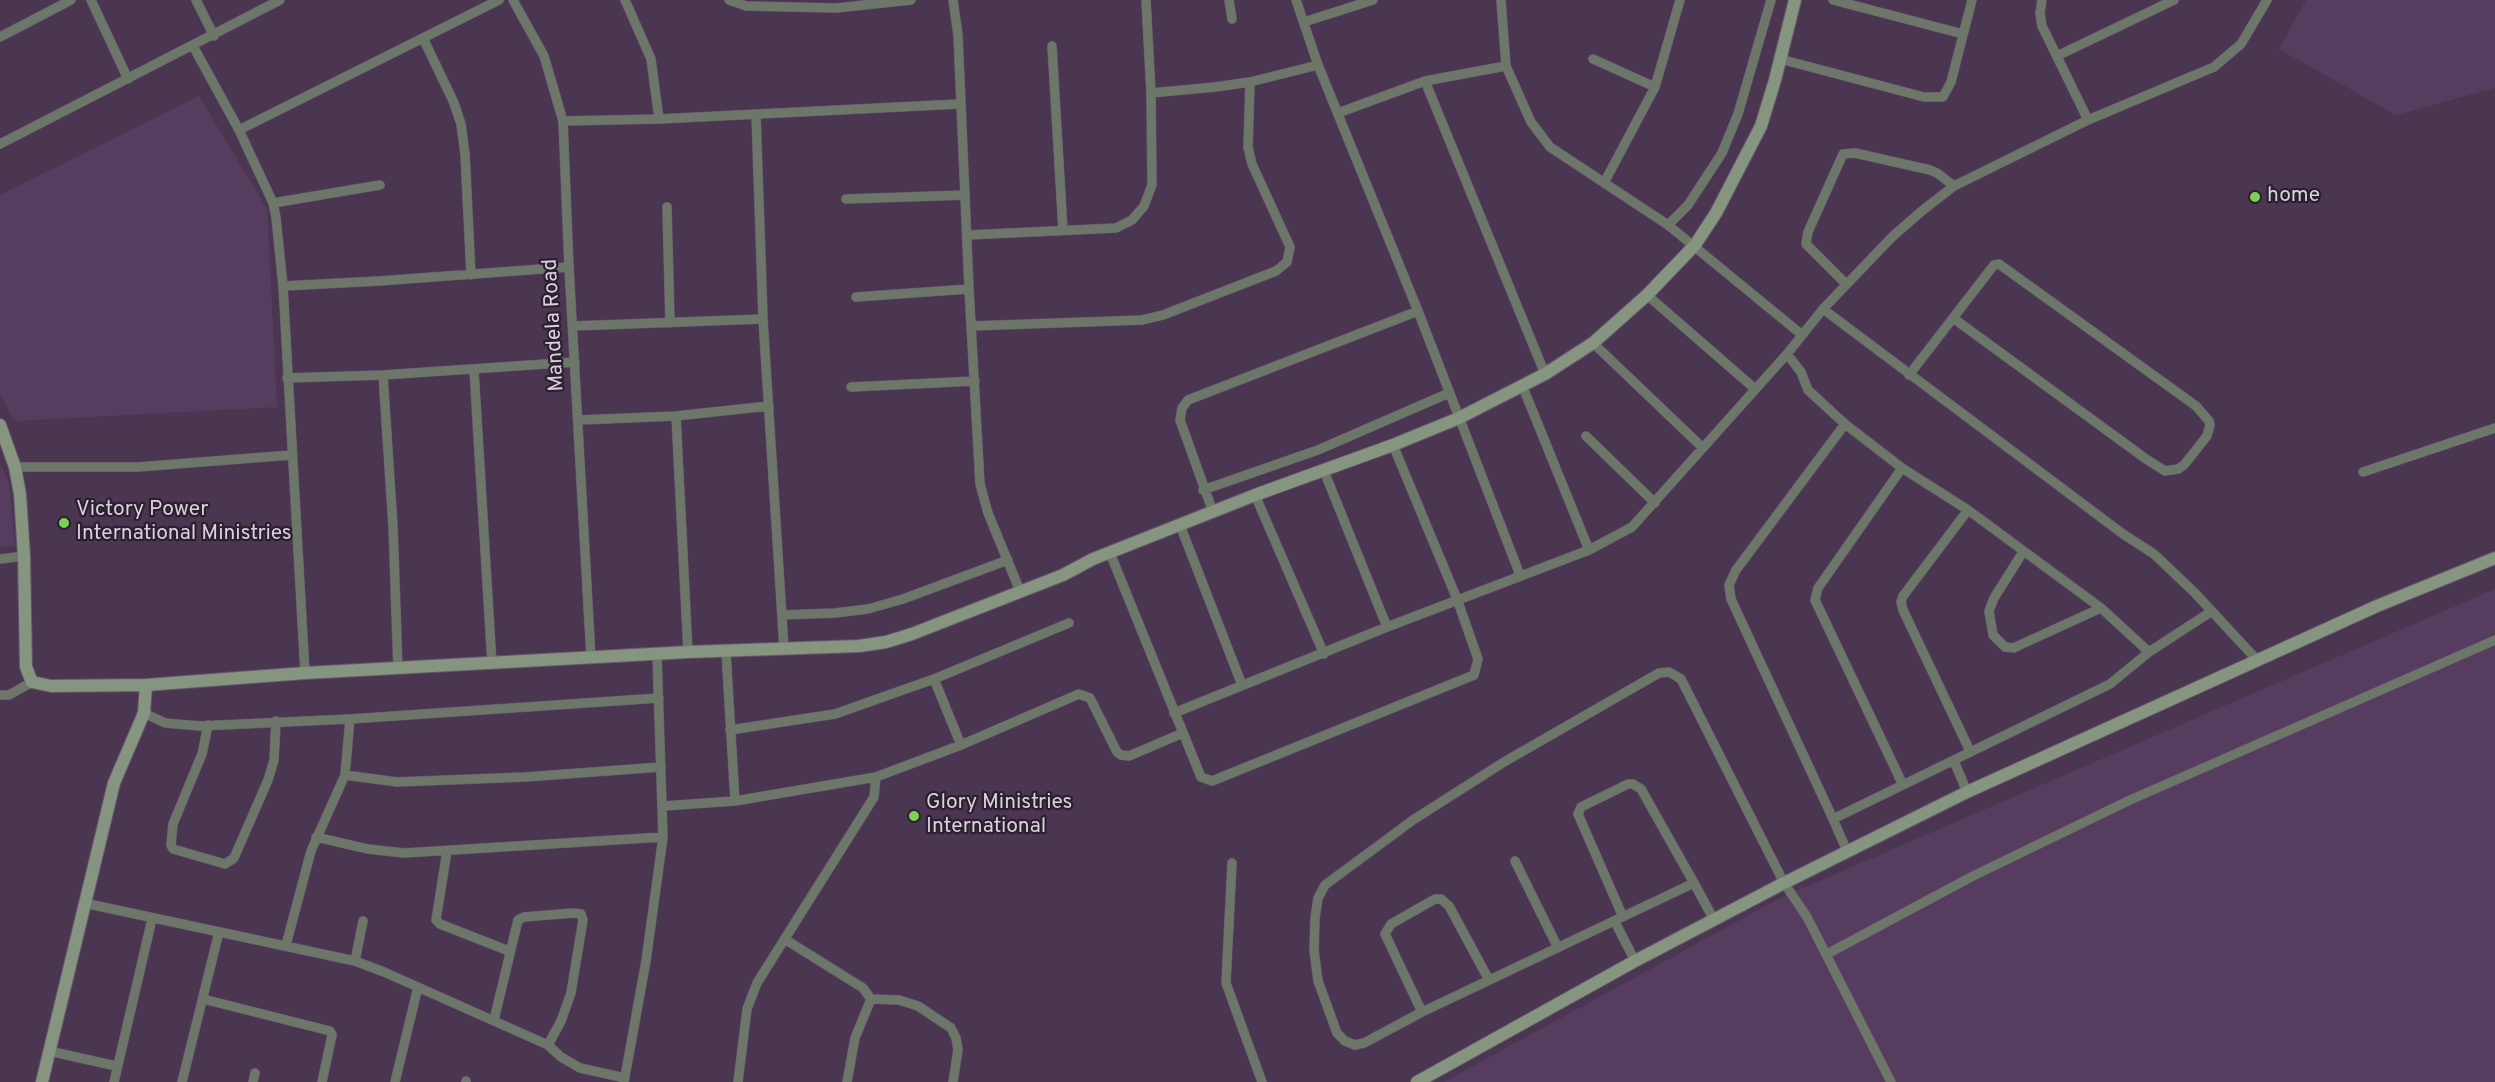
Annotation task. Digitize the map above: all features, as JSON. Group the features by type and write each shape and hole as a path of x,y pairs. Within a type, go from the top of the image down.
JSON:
{"street":[{"path":"0,37 71,0"},
{"path":"91,0 128,79"},
{"path":"195,0 214,36"},
{"path":"0,144 214,36 280,0"},
{"path":"239,130 499,0"},
{"name":"Mandela Road","path":"513,0 544,56 563,121 591,658"},
{"path":"625,0 651,59 659,119"},
{"path":"729,0 746,6 836,9 911,0"},
{"path":"953,0 958,35 969,289 982,498 1020,591"},
{"path":"968,235 1116,228 1132,220 1144,206 1152,185 1151,93 1146,0"},
{"path":"1229,0 1232,19"},
{"path":"1296,0 1318,65 1418,311 1520,575"},
{"path":"1305,22 1373,0"},
{"path":"1501,0 1506,66 1531,122 1541,136 1562,157 1695,245 1802,334"},
{"path":"1604,183 1626,146 1655,87 1680,0"},
{"path":"1668,225 1688,205 1722,153 1738,114 1772,0"},
{"path":"0,695 9,695 32,682 51,686 146,685 305,673 688,652 859,646 886,642 912,634 1180,525 1459,418 1545,374 1593,343 1647,296 1695,245 1716,213 1752,145 1764,114 1795,0"},
{"path":"1833,0 1963,34"},
{"path":"1780,59 1923,97 1943,97 1951,81 1972,0"},
{"path":"2042,0 2040,19 2088,120"},
{"path":"2057,56 2174,0"},
{"path":"1174,713 1457,599 1589,550 1632,527 1754,388 1787,354 1822,309 1892,237 1954,186 2088,120 2214,67 2241,44 2267,0"},
{"path":"423,38 454,103 461,124 465,154 471,275"},
{"path":"193,46 239,130 273,203 279,234 305,673"},
{"path":"1052,46 1063,230"},
{"path":"1593,59 1655,87"},
{"path":"1151,93 1250,82 1318,65"},
{"path":"1338,113 1425,81 1506,66"},
{"path":"1425,81 1545,374"},
{"path":"971,326 1142,320 1163,315 1276,271 1287,262 1290,247 1252,164 1248,147 1250,82"},
{"path":"563,121 659,119 960,104"},
{"path":"756,114 763,319 784,649"},
{"path":"1846,284 1806,244 1808,232 1843,154 1854,153 1937,172 1954,186"},
{"path":"273,203 380,185"},
{"path":"846,199 965,195"},
{"path":"667,207 670,323"},
{"path":"1909,375 1953,318 1994,266 1998,264 2196,406 2209,420 2207,436 2184,465 2178,469 2165,471 1953,318"},
{"path":"283,286 569,267"},
{"path":"856,297 969,289"},
{"path":"1647,296 1754,388"},
{"path":"1822,309 2114,527 2154,554 2212,611 2257,660"},
{"path":"1213,512 1203,490 1180,420 1182,408 1188,400 1418,311"},
{"path":"573,326 763,319"},
{"path":"1593,343 1703,448"},
{"path":"1787,354 1804,378 1808,390 1845,424 1902,468 1968,510 2101,608 2149,652"},
{"path":"288,378 474,370 575,362"},
{"path":"474,370 492,664"},
{"path":"383,375 393,526 398,669"},
{"path":"851,387 975,381"},
{"path":"1522,385 1589,550"},
{"path":"1203,490 1318,450 1449,393"},
{"path":"579,420 676,416 769,406"},
{"path":"676,416 688,652"},
{"path":"1845,424 1736,570 1729,585 1731,599 1847,851"},
{"path":"0,425 15,467 20,494 24,556 26,667 32,682"},
{"path":"2363,472 2495,428"},
{"path":"1586,436 1655,503"},
{"path":"1110,553 1201,777 1212,781 1474,675 1478,659 1457,599 1393,445"},
{"path":"15,467 138,467 291,455"},
{"path":"1902,468 1818,588 1815,600 1903,785"},
{"path":"1324,471 1387,627"},
{"path":"1256,495 1324,654"},
{"path":"1968,510 1903,596 1901,602 1970,751"},
{"path":"1180,525 1242,685"},
{"path":"2024,552 1994,598 1989,611 1993,635 2005,647 2014,648 2101,608"},
{"path":"0,559 24,556"},
{"path":"1417,1082 1635,961 1784,883 1967,792 2377,606 2495,558"},
{"path":"782,615 835,614 868,609 903,599 1008,560"},
{"path":"1833,819 2110,684 2149,652 2212,611"},
{"path":"729,730 835,714 934,679 1069,623"},
{"path":"1827,954 1973,876 2130,800 2495,640"},
{"path":"726,652 735,801"},
{"path":"84,903 355,961 548,1045 561,1057 580,1068 625,1080 646,961 663,837 657,654"},
{"path":"1694,883 1422,1012 1364,1043 1355,1045 1345,1041 1337,1033 1318,981 1314,950 1315,918 1321,890 1325,885 1404,827 1504,762 1659,673 1670,672 1681,679 1784,883 1807,916 1891,1082"},
{"path":"934,679 961,745"},
{"path":"42,1082 114,783 144,713 146,685"},
{"path":"663,806 735,801 876,777 961,745 1079,694 1090,698 1117,752 1121,755 1129,756 1183,733"},
{"path":"144,713 165,723 208,725 350,719 659,698"},
{"path":"286,945 305,869 316,837 345,775 350,719"},
{"path":"208,725 202,754 173,824 171,845 173,849 225,864 234,858 267,780 274,760 276,721"},
{"path":"1954,761 1967,792"},
{"path":"345,775 397,782 525,777 661,767"},
{"path":"738,1082 747,1009 757,982 786,940 874,797 876,777"},
{"path":"1635,961 1578,814 1581,807 1628,784 1641,789 1714,920"},
{"path":"316,837 385,851 447,851 663,837"},
{"path":"447,851 436,920 440,924 509,951"},
{"path":"1515,861 1558,948"},
{"path":"1232,863 1226,983 1262,1082"},
{"path":"1422,1012 1385,934 1391,924 1436,899 1449,906 1489,980"},
{"path":"494,1020 509,951 520,919 573,913 583,915 571,993 561,1021 548,1045"},
{"path":"114,1082 152,919"},
{"path":"355,961 363,921"},
{"path":"182,1082 219,932"},
{"path":"786,940 863,988 871,999"},
{"path":"395,1082 418,987"},
{"path":"203,999 330,1031 332,1035 322,1082"},
{"path":"847,1082 855,1038 871,999"},
{"path":"871,999 899,1000 918,1006 951,1028 958,1050 953,1082"},
{"path":"49,1051 117,1066"}],"shaded area":[{"path":"2306,0 2495,0 2495,88 2396,115 2279,49"},
{"path":"199,96 267,209 277,407 14,421 0,394 0,195"},
{"path":"0,463 9,483 15,546 0,547"},
{"path":"2495,589 2495,1082 1444,1082 1780,898"}],"place":[{"name":"home","path":"2255,197"},
{"name":"Victory Power International Ministries","path":"64,523"},
{"name":"Glory Ministries International","path":"914,816"}]}
